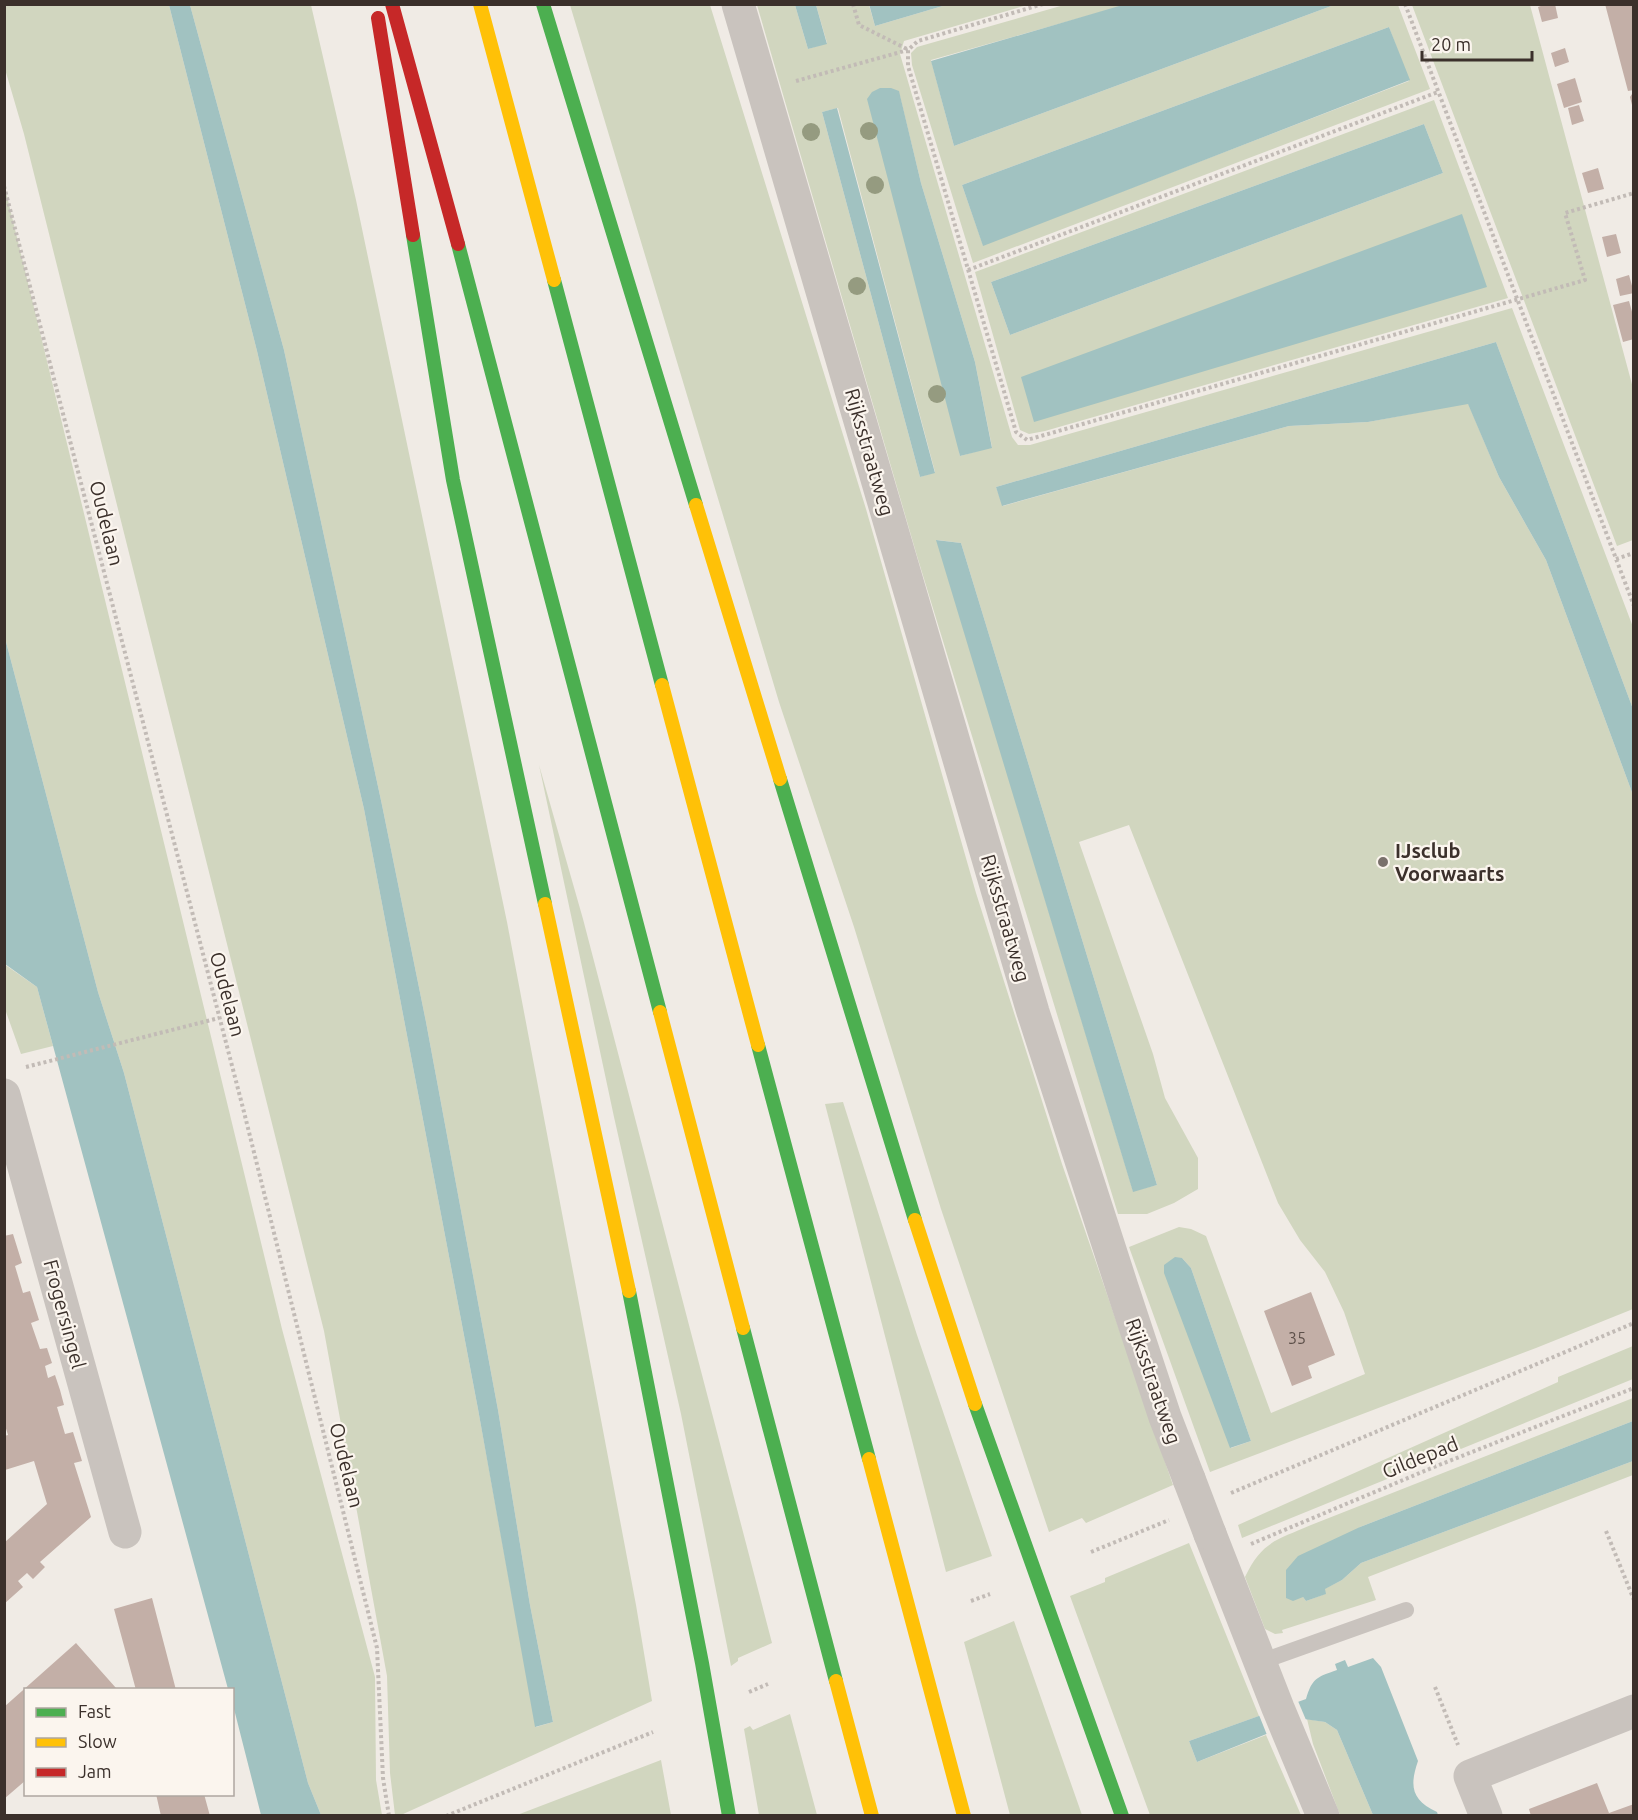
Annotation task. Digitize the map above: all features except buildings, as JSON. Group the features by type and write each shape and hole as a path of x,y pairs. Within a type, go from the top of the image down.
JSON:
{"highway":[{"path":"376,4 453,480 627,1281 702,1663 729,1815"},
{"path":"392,4 420,102 872,1815"},
{"path":"480,4 964,1815"},
{"path":"543,4 910,1206 975,1404 1122,1815"}],"street":[{"name":"Rijksstraatweg","path":"738,4 1034,1012 1136,1330 1165,1417 1282,1718 1323,1815"},
{"name":"Frogersingel","path":"4,1095 125,1532"},
{"path":"1486,1815 1470,1776 1634,1711"}],"lane":[{"path":"1260,1662 1406,1610"}],"path":[{"path":"853,4 859,25 908,50"},
{"path":"763,90 908,50 918,41 1043,4"},
{"path":"1405,4 1634,606"},
{"path":"908,50 908,66 1016,432 1028,440 1585,280 1565,213 1634,193"},
{"path":"968,270 1438,92"},
{"name":"Oudelaan","path":"4,186 219,1018 377,1648 383,1778 389,1815"},
{"path":"1616,559 1634,553"},
{"path":"39,1064 219,1018"},
{"name":"Gildepad","path":"1257,1482 1634,1323"},
{"name":"Gildepad","path":"1215,1546 1434,1467 1634,1388"},
{"path":"1606,1531 1634,1600"},
{"path":"971,1601 990,1594"},
{"path":"749,1692 768,1684"},
{"path":"1435,1687 1470,1776"},
{"path":"446,1815 653,1732"}],"green space":[{"path":"4,5 169,5 257,351 364,809 536,1727 553,1722 426,1022 382,805 284,350 190,5 311,5 356,200 507,922 636,1605 652,1701 401,1815 395,1815 390,1773 387,1676 324,1331 24,134 5,69"},
{"path":"570,5 710,5 866,509 976,893 1062,1164 1173,1485 1086,1523 1082,1518 1049,1532 941,1209 854,927 779,702"},
{"path":"757,5 795,5 808,49 827,43 816,5 869,5 875,26 946,5 1027,5 904,41 900,54 1012,437 1018,445 1030,445 1512,308 1633,627 1633,709 1496,342 996,487 1003,506 1289,426 1368,422 1468,403 1499,477 1546,560 1633,795 1633,1309 1210,1472 1129,1247 1179,1227 1191,1229 1206,1236 1271,1413 1365,1374 1344,1312 1325,1272 1300,1240 1278,1203 1129,825 1079,842 1153,1054 1165,1098 1198,1158 1198,1189 1174,1203 1147,1214 1118,1214 917,556","holes":["899,92 921,183 975,362 992,447 960,456","838,108 935,472 920,477 822,112","937,540 961,543 1157,1185 1133,1191","1182,1258 1191,1268 1251,1441 1231,1448"]},
{"path":"1064,5 1126,5 931,60 954,146 1334,5 1398,5 1430,89 973,263 912,65 911,53 917,47","holes":["1389,27 1409,81 983,245 962,185"]},
{"path":"1412,5 1530,5 1633,388 1633,540 1617,546"},
{"path":"1434,100 1508,298 1029,434 1020,430 975,272","holes":["1424,124 1443,173 1010,335 991,282"]},
{"path":"4,184 282,1329 375,1677 376,1780 382,1815 321,1815 308,1783 124,1073 98,992 5,638"},
{"path":"539,765 583,919 772,1643 738,1658 738,1661 731,1666 681,1414 614,1117"},
{"path":"4,964 37,987 53,1046 21,1054 5,1009"},
{"path":"843,1102 917,1335 992,1556 946,1572 825,1104"},
{"path":"1633,1346 1633,1379 1242,1538 1238,1525 1558,1382 1558,1377"},
{"path":"1633,1398 1633,1421 1360,1527 1303,1597 1306,1601 1325,1594 1324,1589 1342,1580 1361,1563 1633,1461 1633,1475 1368,1577 1376,1600 1282,1630 1283,1633 1275,1634 1265,1629 1245,1577 1258,1556 1272,1543 1311,1525"},
{"path":"1189,1543 1259,1716 1189,1741 1197,1762 1266,1735 1301,1815 1150,1815 1070,1596 1105,1582 1105,1578"},
{"path":"1014,1621 1082,1815 1010,1815 964,1642"},
{"path":"790,1714 817,1815 759,1815 744,1729 750,1726 753,1730"},
{"path":"1307,1719 1325,1722 1337,1730 1373,1815 1340,1815 1313,1744"},
{"path":"661,1760 671,1815 517,1815"}],"water":[{"path":"869,4 946,4 946,5 875,26"},
{"path":"1126,4 1334,5 954,146 931,61"},
{"path":"169,5 190,5 284,350 382,805 426,1022 553,1722 535,1727 478,1409 364,809 257,351"},
{"path":"795,5 816,5 827,44 808,49"},
{"path":"1389,27 1410,80 983,246 962,185"},
{"path":"880,88 899,91 921,183 975,362 992,448 960,456 867,99 872,92"},
{"path":"837,108 935,473 920,477 822,112"},
{"path":"1424,124 1443,173 1010,335 991,282"},
{"path":"1462,214 1487,287 1034,422 1021,377"},
{"path":"1496,342 1633,709 1633,795 1546,560 1499,477 1468,404 1368,422 1289,426 1002,506 996,487"},
{"path":"936,540 961,543 1157,1185 1133,1192"},
{"path":"5,638 98,992 124,1073 308,1783 321,1815 261,1815 234,1709 234,1688 228,1688 37,987 5,964"},
{"path":"1175,1257 1182,1258 1191,1268 1251,1441 1230,1448 1164,1273 1164,1265"},
{"path":"1633,1421 1633,1461 1361,1563 1342,1580 1325,1589 1326,1594 1306,1601 1303,1597 1293,1601 1286,1598 1286,1570 1298,1556 1360,1527"},
{"path":"1373,1658 1381,1667 1418,1761 1413,1785 1415,1792 1422,1803 1438,1815 1373,1815 1337,1730 1325,1722 1304,1719 1197,1762 1189,1741 1306,1699 1313,1682 1337,1670 1335,1664 1345,1660 1348,1667"}],"pier":[{"path":"1298,1701 1306,1720 1267,1735 1259,1715"}],"traffic: fast":[{"path":"543,4 696,505"},
{"path":"413,235 453,480 545,904"},
{"path":"458,244 660,1012"},
{"path":"554,280 662,685"},
{"path":"780,779 915,1220"},
{"path":"758,1045 869,1459"},
{"path":"629,1291 702,1663 729,1816"},
{"path":"743,1328 836,1681"},
{"path":"975,1404 1122,1816"}],"traffic: slow":[{"path":"480,4 554,280"},
{"path":"696,505 780,779"},
{"path":"662,685 758,1045"},
{"path":"545,904 629,1291"},
{"path":"660,1012 743,1328"},
{"path":"915,1220 975,1404"},
{"path":"869,1459 964,1816"},
{"path":"836,1681 872,1816"}],"traffic: jam":[{"path":"392,4 458,244"},
{"path":"378,18 413,235"}],"place":[{"name":"IJsclub Voorwaarts","path":"1383,862"}]}
